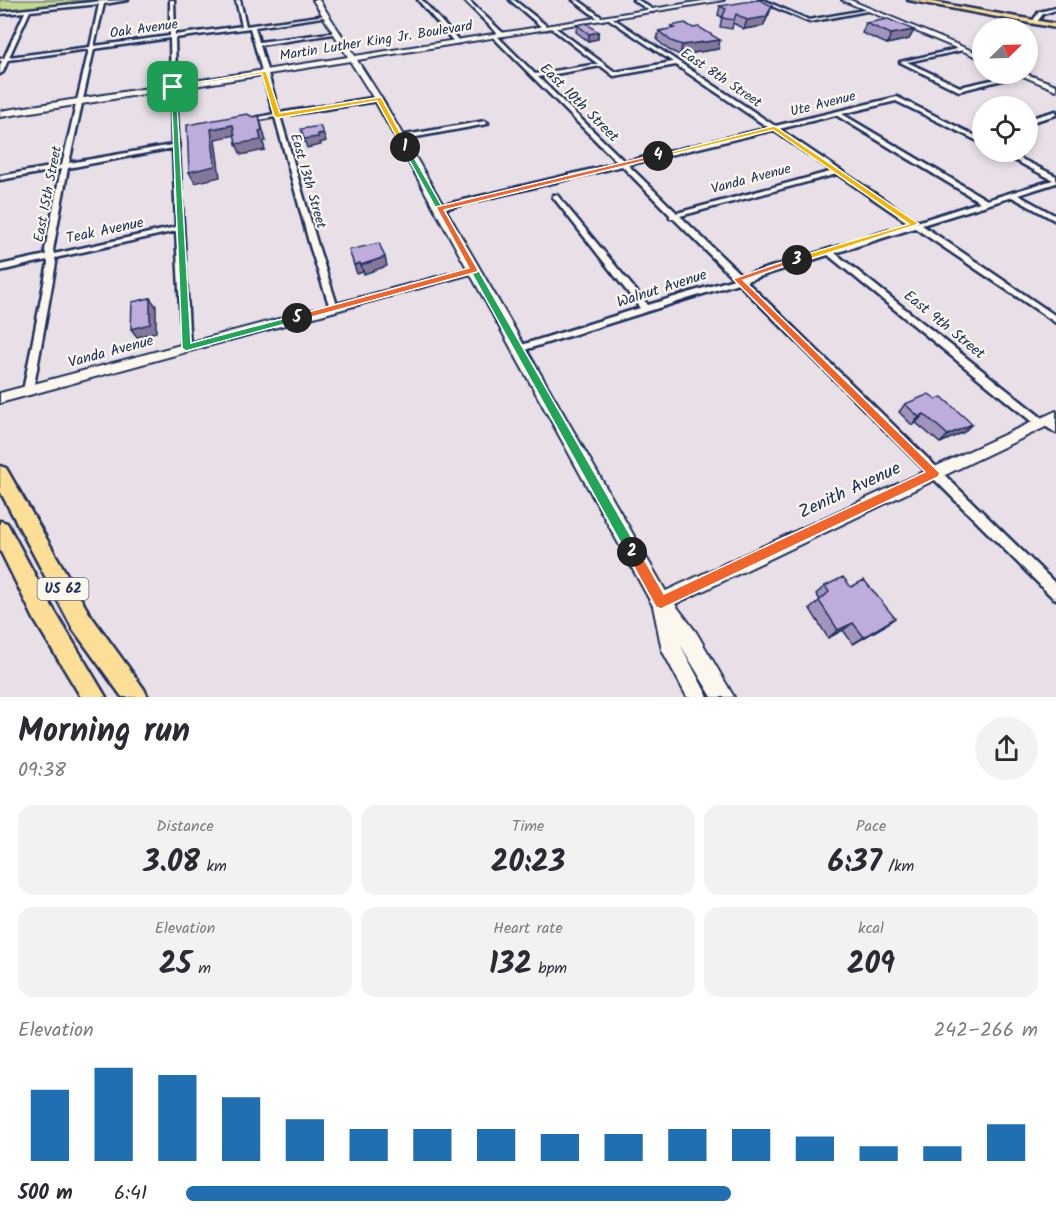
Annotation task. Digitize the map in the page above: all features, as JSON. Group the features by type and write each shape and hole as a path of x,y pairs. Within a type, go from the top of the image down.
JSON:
{"main road":[{"path":"316,0 355,58 661,602 689,639 724,697"},
{"name":"Martin Luther King Jr. Boulevard","path":"0,114 611,18 700,1 721,0"},
{"path":"911,0 1017,18"},
{"path":"927,0 1020,18"},
{"path":"1038,22 1056,25"},
{"name":"US 62","path":"0,474 81,621 136,697"},
{"name":"US 62","path":"0,530 43,613 94,697"},
{"path":"661,602 672,650 698,697"}],"street":[{"path":"0,13 126,0"},
{"path":"171,0 174,133 186,348"},
{"path":"237,0 244,27"},
{"path":"420,0 457,42"},
{"name":"East 10th Street","path":"466,0 533,76 621,165 1056,593"},
{"path":"512,0 614,74 677,63"},
{"path":"575,0 602,19"},
{"path":"635,0 652,11"},
{"path":"760,0 807,21 870,10"},
{"path":"845,0 972,53"},
{"name":"East 15th Street","path":"28,391 52,263 49,250 65,166 102,2"},
{"path":"1037,18 1041,13 1056,9"},
{"path":"0,72 3,60 28,10"},
{"name":"Oak Avenue","path":"3,60 327,16"},
{"name":"East 8th Street","path":"611,18 1056,320"},
{"name":"East 13th Street","path":"252,26 334,308"},
{"path":"257,44 338,33"},
{"path":"962,49 902,62 959,88 977,84"},
{"path":"533,76 602,65"},
{"path":"1038,81 1056,88"},
{"path":"239,122 378,99"},
{"name":"Ute Avenue","path":"439,208 897,99 972,135"},
{"path":"836,113 986,203"},
{"path":"1038,118 1056,113"},
{"path":"400,138 485,123"},
{"path":"174,133 185,131"},
{"path":"0,178 175,146"},
{"path":"1022,162 1056,180"},
{"name":"Vanda Avenue","path":"673,216 838,172"},
{"name":"Walnut Avenue","path":"518,349 1056,180"},
{"path":"555,195 645,308"},
{"path":"1013,195 1056,219"},
{"name":"Teak Avenue","path":"0,268 180,228"},
{"name":"East 9th Street","path":"828,250 1050,422"},
{"name":"Vanda Avenue","path":"0,398 474,270"},
{"name":"Zenith Avenue","path":"661,602 934,473 1050,422"}],"green space":[{"path":"0,0 109,0 0,12"}],"building":[{"path":"760,0 772,6 766,17 747,20 736,14 734,20 722,18 726,9 720,6"},
{"path":"888,19 914,30 891,34 866,23"},
{"path":"586,23 598,32 589,34 577,25"},
{"path":"685,23 693,28 699,27 720,40 682,45 671,41 659,31 675,28 671,26"},
{"path":"247,114 253,117 259,116 262,130 259,131 261,140 236,144 233,125 211,129 215,166 189,172 187,125"},
{"path":"320,126 323,133 318,134 318,137 304,139 301,129"},
{"path":"379,243 385,257 354,265 349,250"},
{"path":"150,298 150,324 131,329 132,302"},
{"path":"929,394 936,399 942,397 972,424 948,435 924,414 919,417 905,404"},
{"path":"843,577 851,587 864,580 895,618 864,637 853,623 838,630 819,601 829,592 825,586"}],"route":[{"path":"173,87 186,348 474,270 439,208 502,195 774,128 915,224 737,279 934,473 661,602 518,349 498,312 439,208 378,99 277,116 264,72 173,87"}]}
